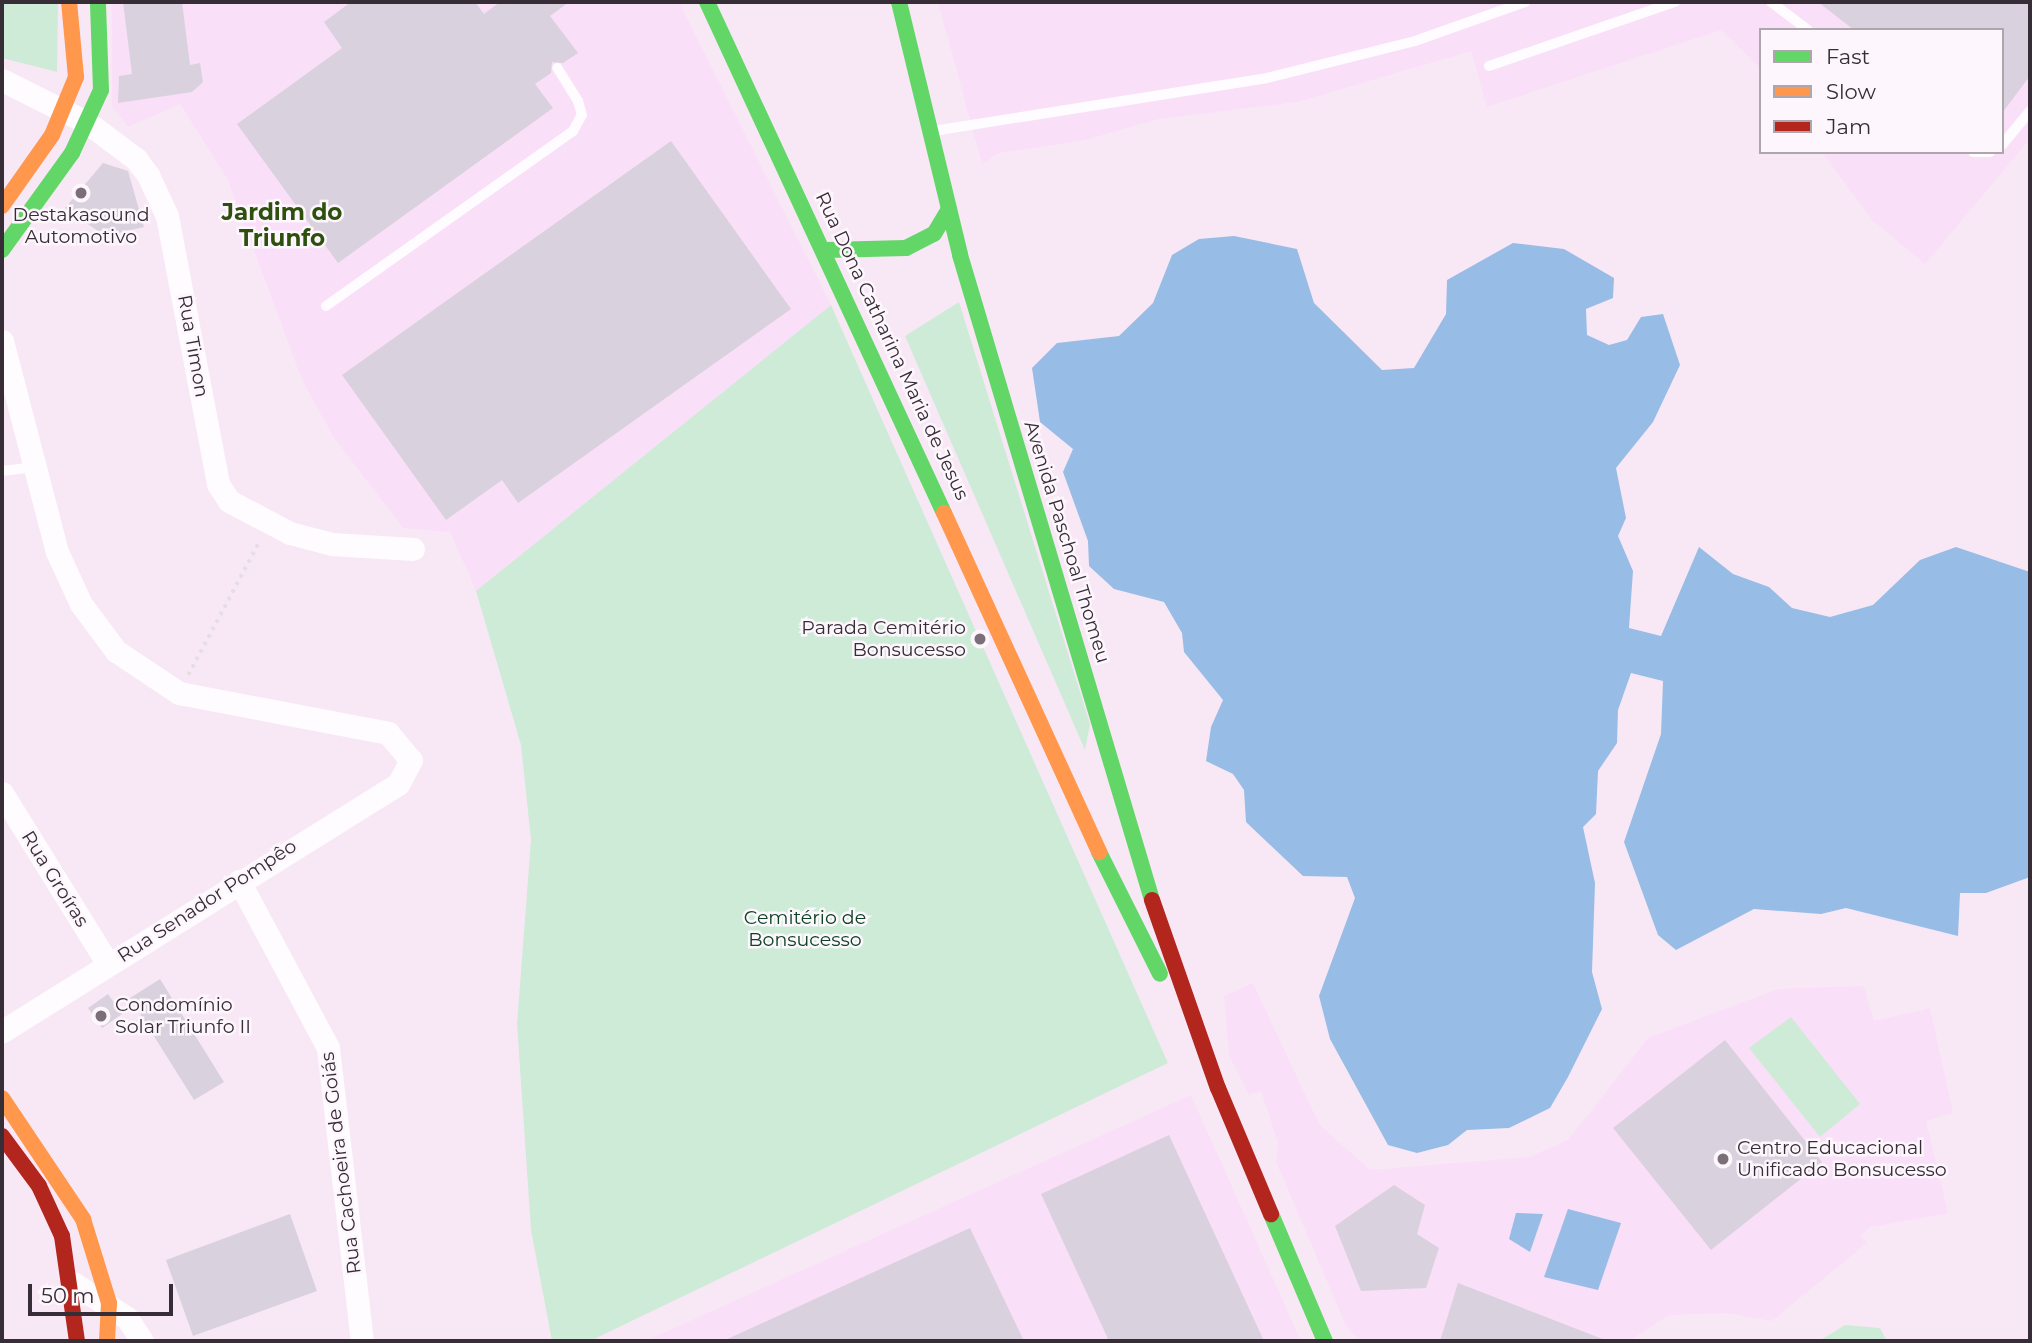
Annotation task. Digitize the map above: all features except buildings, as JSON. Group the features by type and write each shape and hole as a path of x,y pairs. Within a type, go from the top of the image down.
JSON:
{"main road":[{"path":"2,206 64,110 76,77 69,2"},
{"path":"2,250 88,123 103,79 98,2"},
{"name":"Rua Dona Catharina Maria de Jesus","path":"707,2 827,250 1035,710"},
{"name":"Avenida Paschoal Thomeu","path":"899,2 949,209 1157,914 1218,1088 1325,1341"},
{"path":"827,250 906,248 934,234 949,209"},
{"path":"1035,710 1055,732 1157,914"},
{"name":"Avenida Paschoal Thomeu","path":"1035,710 1057,769 1218,1088"},
{"path":"2,1098 83,1219 109,1303 107,1341"},
{"path":"2,1136 51,1208 73,1283 84,1338"}],"street":[{"name":"Rua Timon","path":"2,80 88,123 136,159 167,216 218,484 229,501 268,525 332,544 413,549"},
{"path":"2,341 57,552 81,604 116,651 179,693"},
{"name":"Rua Senador Pompêo","path":"2,1031 398,784 410,770 407,748 387,733 179,693"},
{"name":"Rua Groíras","path":"2,793 108,964"},
{"name":"Rua Cachoeira de Goiás","path":"239,881 328,1048 362,1341"},
{"path":"73,1283 109,1303 142,1341"}],"lane":[{"path":"930,131 1263,79 1415,41 1525,2"},
{"path":"1489,66 1675,2"},
{"path":"1772,2 1805,28"},
{"path":"326,306 573,131 582,115 578,101 557,68"},
{"path":"2004,143 2030,111"},
{"path":"2,471 34,467"}],"path":[{"path":"179,693 268,525"}],"shaded area":[{"path":"112,2 679,2 831,305 476,591 450,532 403,528 334,438 302,380 228,180 180,104 128,127 112,107"},
{"path":"938,2 2030,2 2030,139 1925,264 1872,220 1823,154 2004,154 2004,28 1759,28 1759,67 1721,30 1487,107 1471,51 1297,102 1159,119 1085,140 999,153 982,164"},
{"name":"Centro Educacional Unificado Bonsucesso","path":"1253,983 1319,1124 1370,1170 1529,1157 1568,1140 1648,1038 1778,989 1864,986 1874,1021 1930,1008 1953,1113 1926,1121 1948,1213 1870,1227 1861,1235 1867,1243 1772,1321 1726,1313 1669,1315 1629,1341 1359,1341 1346,1326 1276,1162 1278,1143 1261,1091 1249,1095 1229,1055 1224,996"},
{"path":"1191,1095 1301,1341 645,1341"}],"green space":[{"path":"2,2 58,2 57,72 2,58"},
{"path":"959,302 1090,724 1085,750 905,336"},
{"name":"Cemitério de Bonsucesso","path":"831,305 1168,1063 590,1341 552,1341 531,1230 517,1024 531,840 521,745 476,591"},
{"path":"1791,1017 1860,1104 1820,1137 1749,1048"},
{"path":"1845,1325 1880,1328 1887,1341 1819,1341"}],"water":[{"path":"1234,236 1297,249 1314,303 1382,370 1414,368 1446,314 1447,280 1513,243 1564,249 1614,278 1613,298 1586,309 1587,335 1609,345 1627,340 1641,317 1663,314 1680,365 1653,422 1616,468 1626,518 1618,536 1633,571 1629,628 1661,636 1699,547 1733,574 1769,587 1792,608 1830,617 1873,605 1920,560 1956,547 2030,572 2030,877 1986,893 1960,893 1958,936 1846,908 1821,914 1754,909 1676,950 1658,935 1624,842 1661,734 1663,681 1631,673 1618,710 1617,743 1598,771 1596,814 1583,827 1595,883 1592,972 1602,1009 1568,1077 1550,1108 1509,1128 1467,1130 1448,1145 1417,1153 1388,1145 1330,1039 1319,996 1355,898 1347,877 1303,876 1246,822 1244,790 1233,774 1206,761 1211,727 1223,700 1184,652 1182,633 1164,602 1114,589 1089,566 1088,541 1063,472 1073,449 1040,422 1032,368 1057,343 1119,336 1153,303 1172,255 1199,239"},
{"path":"1568,1209 1621,1223 1598,1290 1544,1277"},
{"path":"1516,1213 1543,1214 1530,1252 1509,1239"}],"traffic: fast":[{"path":"2,250 72,153 101,90 98,2"},
{"path":"707,2 944,513"},
{"path":"899,2 960,255 1152,900"},
{"path":"827,250 906,248 934,234 949,209"},
{"path":"1099,852 1160,974"},
{"path":"1271,1214 1325,1341"}],"traffic: slow":[{"path":"2,206 52,135 76,77 69,2"},
{"path":"944,513 1099,852"},
{"path":"2,1098 83,1219 109,1303 107,1341"}],"traffic: jam":[{"path":"1152,900 1218,1088 1271,1214"},
{"path":"2,1136 39,1186 62,1236 77,1341"}],"place":[{"name":"Destakasound Automotivo","path":"81,193"},
{"name":"Parada Cemitério Bonsucesso","path":"980,639"},
{"name":"Condomínio Solar Triunfo II","path":"101,1016"},
{"name":"Centro Educacional Unificado Bonsucesso","path":"1723,1159"}],"district":[{"name":"Jardim do Triunfo","path":"282,225"}]}
